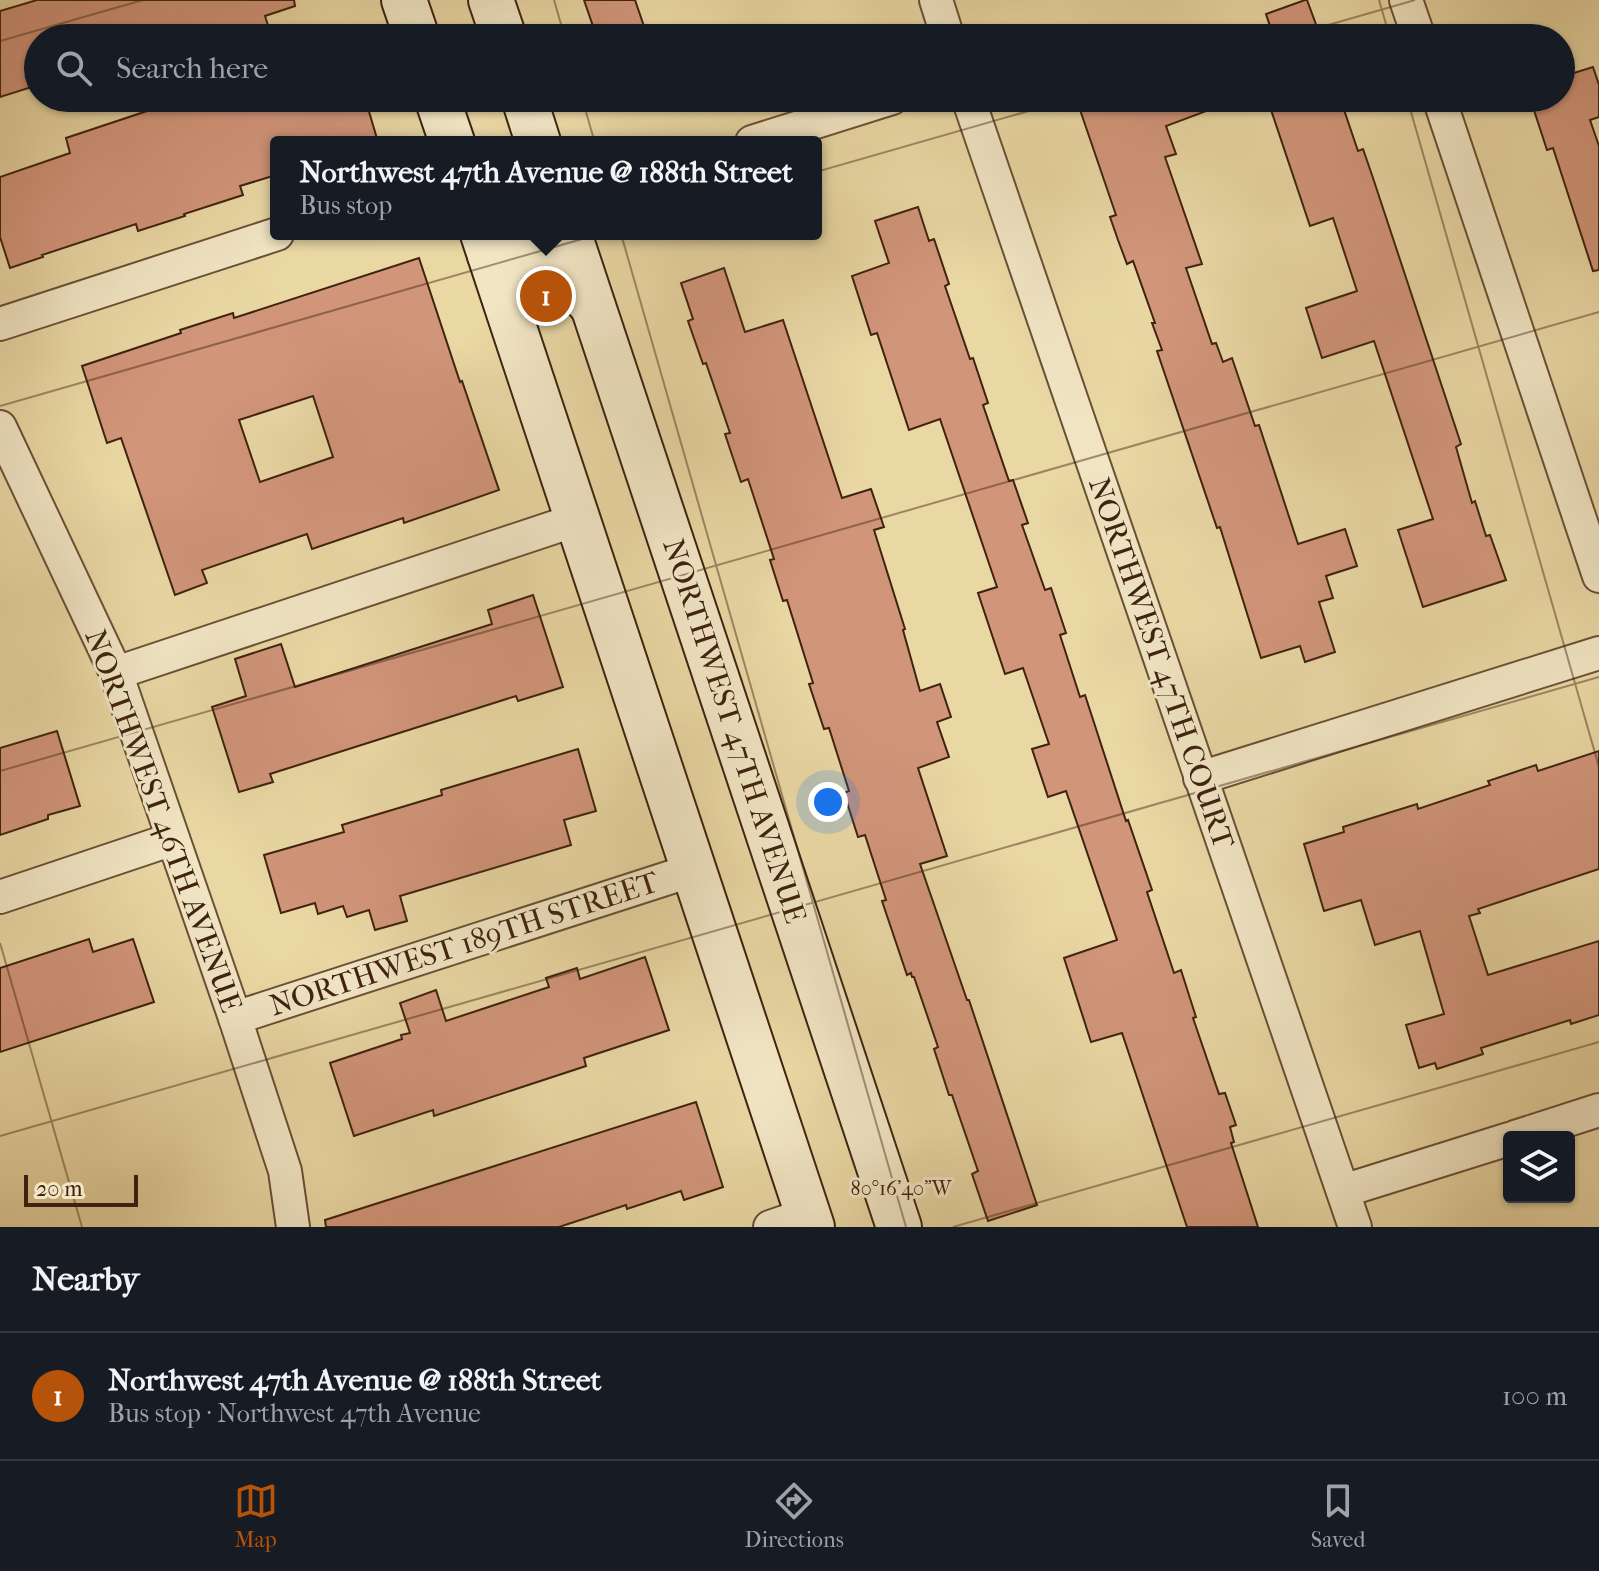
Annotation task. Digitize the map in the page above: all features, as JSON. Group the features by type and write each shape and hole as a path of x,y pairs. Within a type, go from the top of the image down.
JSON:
{"main road":[{"path":"404,0 412,24"},
{"path":"491,0 499,24"},
{"path":"442,112 450,136"},
{"path":"528,112 536,136"},
{"name":"NORTHWEST 47TH AVENUE","path":"571,240 899,1227"},
{"path":"486,244 547,264 566,278 594,308"},
{"path":"486,244 693,870 796,1223"}],"street":[{"path":"936,0 944,24"},
{"path":"1406,0 1414,24"},
{"path":"771,136 847,112"},
{"name":"NORTHWEST 47TH COURT","path":"973,112 1355,1227"},
{"path":"1444,112 1599,576"},
{"path":"0,324 270,236"},
{"name":"NORTHWEST 46TH AVENUE","path":"0,427 116,673 285,1171 293,1227"},
{"path":"116,673 576,520"},
{"path":"1200,778 1599,653"},
{"path":"0,897 173,839"},
{"name":"NORTHWEST 189TH STREET","path":"235,1018 693,870"},
{"path":"1534,1131 1599,1110"},
{"path":"1343,1191 1503,1141"}],"building":[{"path":"37,0 294,0 295,6 265,16 268,24 24,24 24,89 0,97 0,11"},
{"path":"584,0 635,0 643,24 592,24"},
{"path":"1307,0 1316,24 1269,24 1266,14"},
{"path":"1593,67 1599,85 1599,117 1590,120 1599,146 1599,270 1593,271 1553,148 1547,150 1535,112 1575,112 1575,73"},
{"path":"144,112 369,112 376,136 270,136 270,177 240,186 243,195 138,231 136,224 10,268 0,237 0,177 70,153 66,138"},
{"path":"1081,112 1204,112 1166,126 1176,154 1165,157 1202,264 1186,268 1212,344 1216,343 1223,362 1232,358 1255,426 1259,425 1298,544 1345,529 1357,566 1326,576 1333,598 1319,602 1335,652 1305,662 1300,646 1261,658 1220,527 1217,528 1157,351 1162,350 1152,323 1155,323 1133,261 1127,264 1110,217 1116,215"},
{"path":"1272,112 1345,112 1358,151 1363,149 1461,444 1456,447 1472,503 1475,501 1486,536 1490,535 1506,580 1423,607 1398,530 1433,519 1374,341 1322,358 1306,308 1357,291 1333,218 1310,226"},
{"path":"918,207 929,241 934,239 949,284 945,286 988,403 983,405 1009,481 1013,480 1028,523 1022,525 1045,590 1051,588 1066,633 1060,635 1080,697 1085,695 1152,890 1147,892 1174,973 1181,970 1196,1017 1193,1018 1219,1094 1225,1093 1236,1125 1230,1127 1234,1142 1231,1143 1258,1227 1187,1227 1122,1033 1091,1042 1064,958 1117,940 1066,791 1048,797 1032,749 1049,744 1023,668 1005,674 978,593 997,587 940,419 909,430 877,333 871,335 852,276 889,263 875,221"},
{"path":"419,258 499,490 404,523 403,518 312,549 307,534 202,570 207,583 175,595 121,438 107,443 82,366 233,313 234,318","holes":["313,396 333,457 260,482 239,420"]},
{"path":"724,268 745,332 783,320 842,498 871,489 884,527 874,530 905,629 920,691 940,684 951,717 937,722 949,757 918,768 947,856 920,864 1037,1205 988,1221 972,1174 978,1171 934,1049 938,1047 914,977 911,973 907,975 882,901 886,900 865,835 858,837 844,793 849,791 829,728 824,729 809,684 813,683 787,600 783,601 770,560 774,559 748,479 741,482 725,434 730,433 688,321 693,319 681,283"},
{"path":"533,595 563,687 518,701 516,696 270,774 273,782 239,792 212,707 246,696 235,659 281,644 295,687 492,624 488,610"},
{"path":"57,731 80,806 48,815 48,819 0,835 0,748"},
{"path":"578,749 596,811 564,820 571,845 400,896 407,921 375,930 369,910 347,917 343,906 318,914 315,903 281,913 264,855 344,832 342,825 442,795 441,790"},
{"path":"1599,751 1599,869 1478,909 1480,913 1469,916 1488,975 1599,941 1599,1015 1571,1024 1570,1020 1481,1048 1483,1054 1437,1069 1435,1063 1419,1068 1406,1025 1444,1014 1420,931 1375,945 1361,900 1324,911 1304,844 1344,832 1343,827 1417,804 1418,809 1490,785 1488,781 1536,765 1538,771"},
{"path":"89,939 93,952 133,939 154,1002 0,1052 0,968"},
{"path":"645,957 669,1030 584,1058 586,1066 434,1116 433,1110 354,1136 330,1063 402,1039 401,1035 410,1033 400,1003 436,990 446,1021 549,987 546,978 577,968 580,979"},
{"path":"696,1102 723,1187 684,1200 681,1191 559,1227 326,1227 325,1220"}],"place":[{"name":"Northwest 47th Avenue @ 188th Street","path":"546,296"}]}
